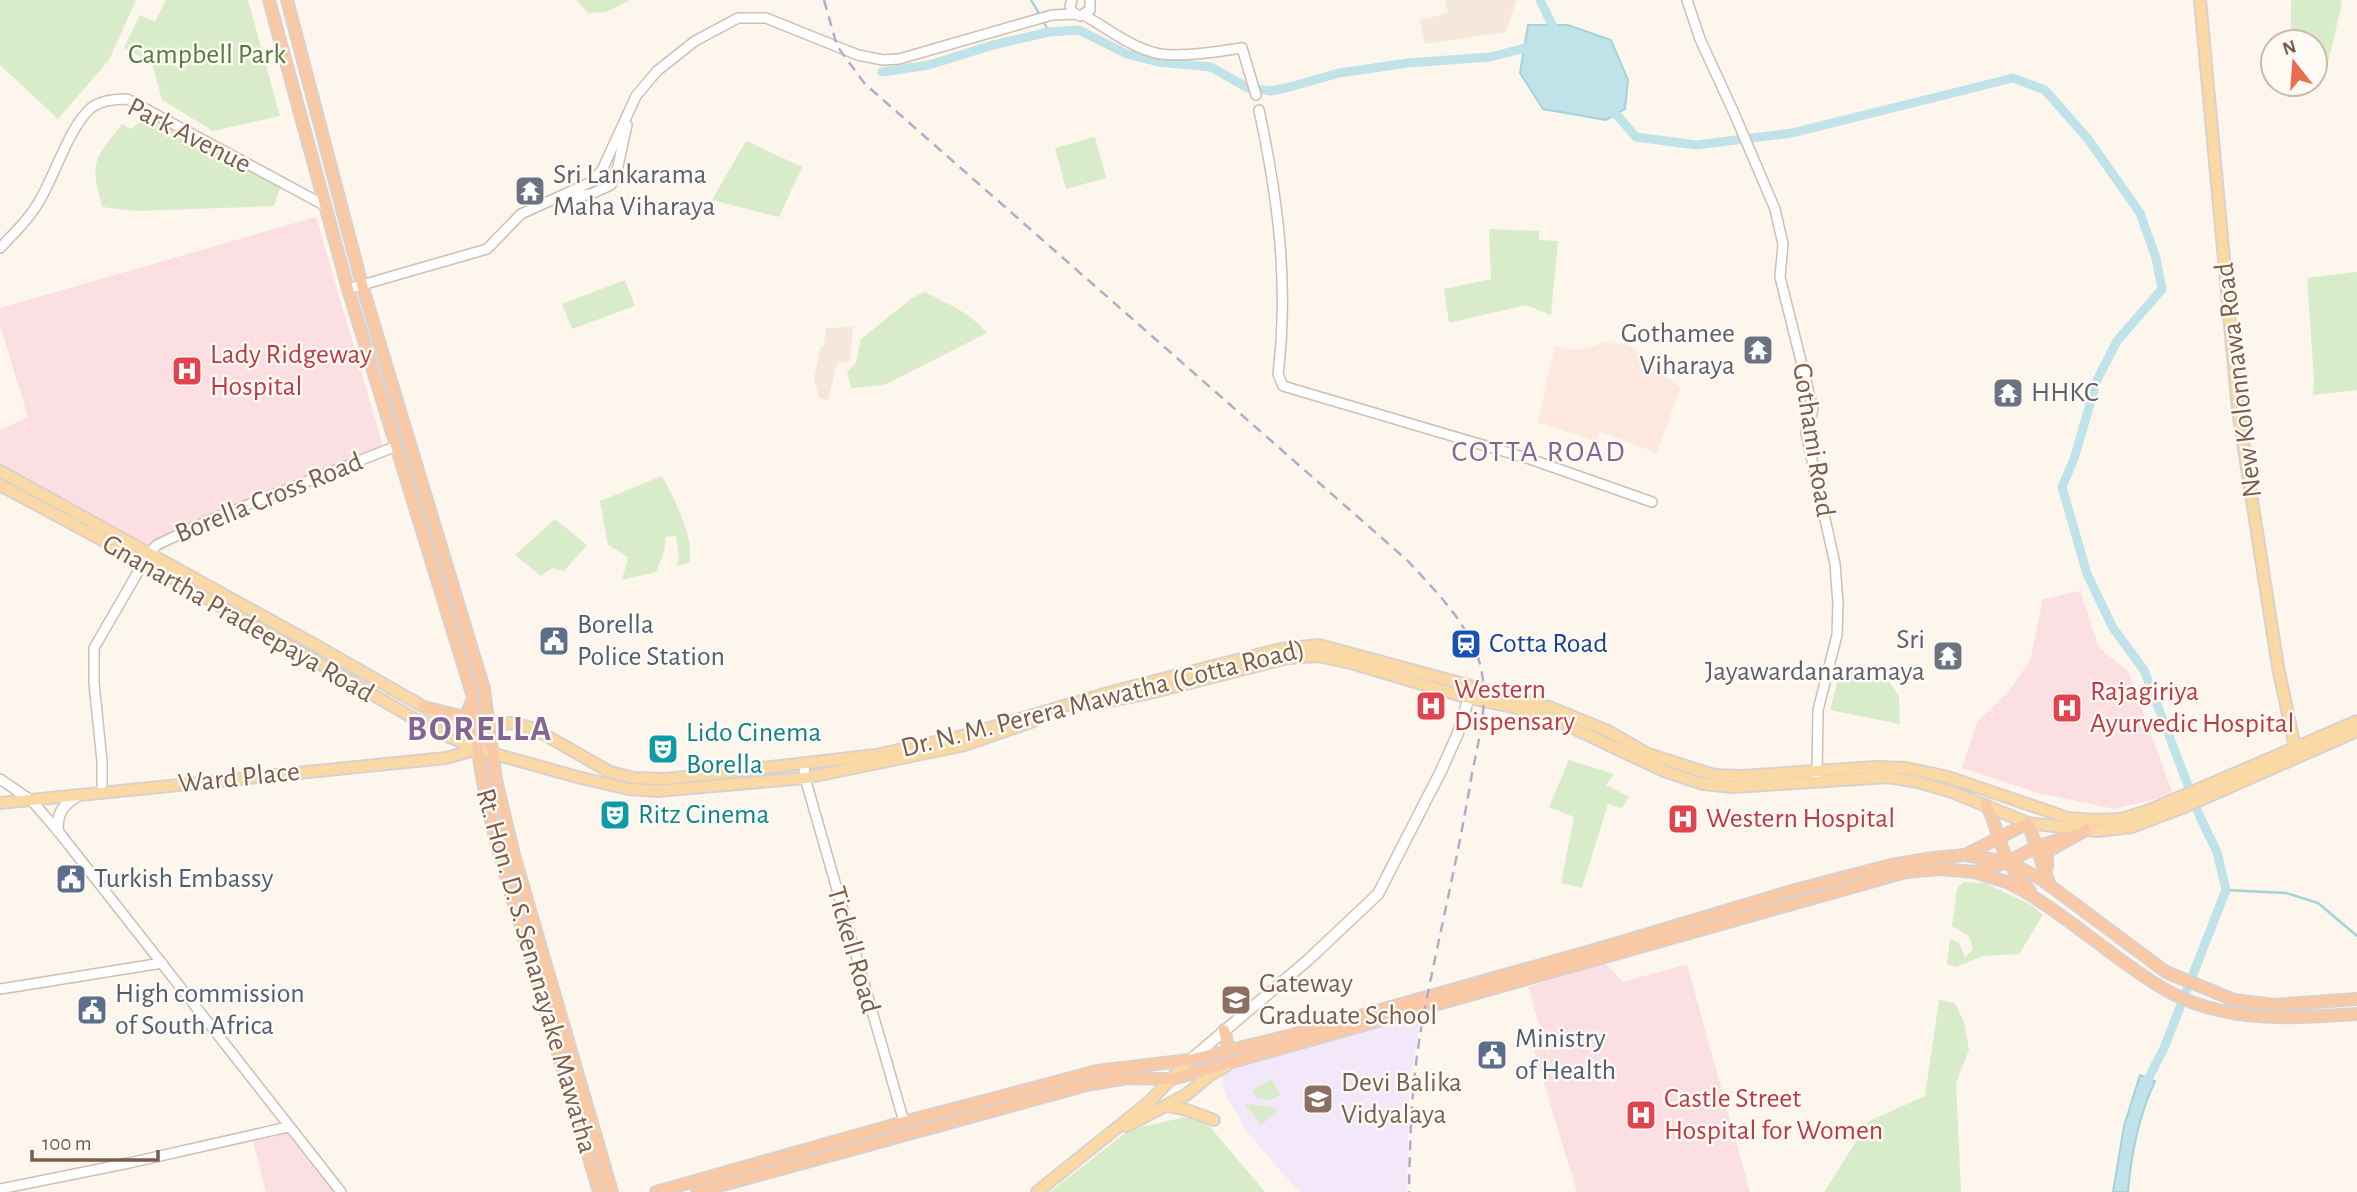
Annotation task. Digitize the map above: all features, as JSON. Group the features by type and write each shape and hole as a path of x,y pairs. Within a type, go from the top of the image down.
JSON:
{"highway":[{"name":"Rt. Hon. D. S. Senanayake Mawatha","path":"269,0 324,205 394,447 473,698 474,732 483,789 497,846 599,1192"},
{"name":"Rt. Hon. D. S. Senanayake Mawatha","path":"287,0 362,285 484,689 495,780 514,855 612,1192"},
{"path":"424,707 460,716 467,714 473,698"},
{"path":"1986,805 1993,817 2012,871 2036,898"},
{"path":"1986,846 1993,835 1993,817"},
{"path":"656,1192 1097,1071 1189,1060 1288,1036 1795,890 1903,863 1965,855 2028,823 2048,881"},
{"path":"1975,872 2008,862 2036,847 2086,830"},
{"path":"2048,881 2047,854 2054,846 2074,835"},
{"path":"1965,855 2008,862 2048,881 2166,972 2204,989 2234,1000 2274,1004 2357,999"},
{"path":"697,1192 1087,1084 1128,1078 1172,1079 1906,872 1941,869 1975,872 2007,882 2036,898 2163,989 2198,1004 2232,1014 2265,1017 2357,1014"},
{"path":"1224,1030 1229,1050"}],"main road":[{"name":"New Kolonnawa Road","path":"2200,0 2238,410 2278,667 2297,752"},
{"name":"Gnanartha Pradeepaya Road","path":"0,471 422,724 477,749"},
{"name":"Gnanartha Pradeepaya Road","path":"0,485 146,558 424,707 460,731 474,732"},
{"name":"Dr. N. M. Perera Mawatha (Cotta Road)","path":"489,726 511,723 533,728 610,772 634,778 667,779 876,755 962,736 1115,691 1281,649 1319,645 1470,692"},
{"name":"Dr. N. M. Perera Mawatha (Cotta Road)","path":"477,749 629,789 657,791 805,778 965,745 1063,710 1146,694 1288,658 1318,656 1470,692 1549,707 1608,731 1648,754 1714,775 1888,777 1917,782 1986,805 2028,823 2086,830 2122,829 2297,752"},
{"path":"1037,1192 1149,1102 1189,1060 1308,960 1378,894 1441,771 1470,692"},
{"path":"2297,752 2357,721"},
{"path":"474,732 489,726"},
{"path":"2297,752 2357,731"},
{"name":"Ward Place","path":"0,803 446,758 477,749"},
{"name":"Dr. N. M. Perera Mawatha (Cotta Road)","path":"1817,776 1876,768 1923,770 2068,818 2121,819 2180,804"},
{"path":"58,831 57,819 61,810 69,801 80,795"},
{"path":"2007,798 2028,823 2068,818"},
{"path":"1109,1135 1168,1106 1233,1062"},
{"path":"1168,1106 1213,1120"}],"street":[{"name":"Gothami Road","path":"1687,0 1700,39 1774,209 1783,244 1780,277 1813,409 1806,433 1835,564 1838,635 1818,710 1817,776"},
{"path":"1071,1 1071,9 1079,15 1156,54 1217,52 1242,48 1256,95"},
{"path":"1045,17 1071,1"},
{"path":"348,289 487,249 515,218 591,182 602,170 636,96 657,71 695,41 738,19 766,18 858,55 883,60 899,59 1045,17 1079,15 1091,4 1100,24"},
{"name":"Park Avenue","path":"0,248 41,200 78,122 93,107 117,99 136,103 227,155 324,205"},
{"path":"1259,110 1273,178 1284,294 1278,374 1282,384 1343,405 1530,459 1652,502"},
{"path":"548,202 591,194 611,185 618,166 628,113"},
{"name":"Borella Cross Road","path":"102,792 94,648 146,558 157,545 196,526 394,447"},
{"name":"Tickell Road","path":"804,765 805,778 904,1122"},
{"path":"0,779 32,801 58,831 341,1192"},
{"path":"0,989 162,963"},
{"path":"0,1189 288,1127"}],"shaded area":[{"path":"1445,0 1516,0 1506,32 1425,44 1420,20 1448,13"},
{"name":"Lady Ridgeway Hospital","path":"316,217 383,446 147,546 0,466 0,430 28,417 0,325 0,308"},
{"path":"853,327 850,361 837,364 828,400 819,398 814,378 821,346 824,346 826,328"},
{"path":"1603,343 1629,344 1680,388 1657,453 1600,432 1596,441 1538,422 1555,346 1579,350"},
{"name":"Rajagiriya Ayurvedic Hospital","path":"2080,591 2099,648 2129,672 2173,795 2114,809 2039,793 1962,768 1977,722 2007,693 2030,661 2043,599"},
{"name":"Castle Street Hospital for Women","path":"1605,963 1623,982 1687,964 1750,1192 1577,1192 1530,1037 1542,1033 1528,987"},
{"name":"Devi Balika Vidyalaya","path":"1422,1012 1409,1089 1407,1192 1299,1192 1248,1133 1225,1094 1223,1076 1228,1068"},
{"path":"287,1133 335,1192 266,1192 253,1141"}],"green space":[{"path":"0,0 136,0 109,60 58,119 0,65"},
{"name":"Campbell Park","path":"166,0 248,0 280,116 213,131 162,100 148,47 142,57 124,48 140,15 155,22"},
{"path":"576,0 631,0 606,12 588,13"},
{"path":"2340,0 2342,3 2329,58 2329,28 2291,28 2291,1"},
{"path":"149,115 280,187 274,206 136,211 102,207 95,170 100,154 122,124 131,129"},
{"path":"1095,137 1106,178 1066,189 1055,148"},
{"path":"746,141 802,167 779,217 712,200"},
{"path":"1489,229 1539,231 1539,240 1558,241 1551,315 1526,305 1449,323 1444,289 1491,279"},
{"path":"2357,272 2357,390 2313,395 2307,278"},
{"path":"625,280 635,306 572,329 562,304"},
{"path":"925,292 967,315 987,333 884,385 852,388 847,373 856,362 861,339 912,298"},
{"path":"662,476 686,531 689,563 676,566 679,557 676,536 666,537 664,552 656,572 622,580 628,557 608,545 600,501"},
{"path":"555,519 587,545 564,571 552,568 541,576 515,555"},
{"path":"1841,667 1889,682 1899,696 1900,724 1830,710"},
{"path":"1569,760 1614,774 1606,785 1629,797 1622,808 1608,804 1582,888 1561,883 1574,817 1549,807"},
{"path":"1963,882 1985,883 2031,905 2043,915 2019,954 1984,956 1955,967 1947,964 1950,939 1959,943 1965,957 1973,950 1969,936 1952,926 1957,889"},
{"path":"1939,1000 1955,1003 1964,1022 1969,1050 1956,1083 1961,1192 1824,1192 1869,1121 1925,1096"},
{"path":"1272,1079 1280,1095 1269,1100 1257,1098 1252,1090"},
{"path":"1245,1104 1273,1107 1277,1111 1261,1125"},
{"path":"1185,1117 1205,1121 1265,1192 1050,1192 1129,1130"}],"water":[{"path":"1528,25 1568,25 1611,40 1628,80 1625,109 1606,120 1543,109 1520,73"},
{"path":"2140,1075 2155,1081 2137,1135 2128,1192 2113,1192 2124,1126"}],"waterway":[{"path":"1031,0 1040,15"},
{"path":"1540,0 1556,33"},
{"path":"1043,21 1049,32"},
{"path":"882,72 929,65 993,45 1049,32 1079,30 1127,54 1159,62 1211,67 1248,88 1271,91 1339,73 1408,63 1490,57 1533,46"},
{"path":"1609,106 1636,137 1696,145 1792,133 2013,78 2045,90 2088,139 2140,213 2156,258 2162,289 2117,341 2097,380 2074,459 2062,487 2087,574 2113,628 2144,670 2200,817 2217,852 2226,890 2164,1048 2144,1087"},
{"path":"2226,890 2286,893 2318,903 2357,936"}],"railway":[{"path":"824,0 837,46 865,84 1408,561 1450,608 1475,649 1484,693 1480,736 1420,1036 1412,1102 1409,1192"}],"place":[{"name":"Sri Lankarama Maha Viharaya","path":"530,191"},
{"name":"Gothamee Viharaya","path":"1758,350"},
{"name":"Lady Ridgeway Hospital","path":"187,371"},
{"name":"HHKC","path":"2008,393"},
{"name":"Borella Police Station","path":"554,641"},
{"name":"Cotta Road","path":"1466,644"},
{"name":"Sri Jayawardanaramaya","path":"1948,656"},
{"name":"Western Dispensary","path":"1431,706"},
{"name":"Rajagiriya Ayurvedic Hospital","path":"2067,708"},
{"name":"Lido Cinema Borella","path":"663,749"},
{"name":"Ritz Cinema","path":"615,815"},
{"name":"Western Hospital","path":"1683,819"},
{"name":"Turkish Embassy","path":"71,879"},
{"name":"Gateway Graduate School","path":"1236,1000"},
{"name":"High commission of South Africa","path":"92,1010"},
{"name":"Ministry of Health","path":"1492,1055"},
{"name":"Devi Balika Vidyalaya","path":"1318,1099"},
{"name":"Castle Street Hospital for Women","path":"1641,1115"}],"district":[{"name":"COTTA ROAD","path":"1539,452"},
{"name":"BORELLA","path":"480,729"}]}
